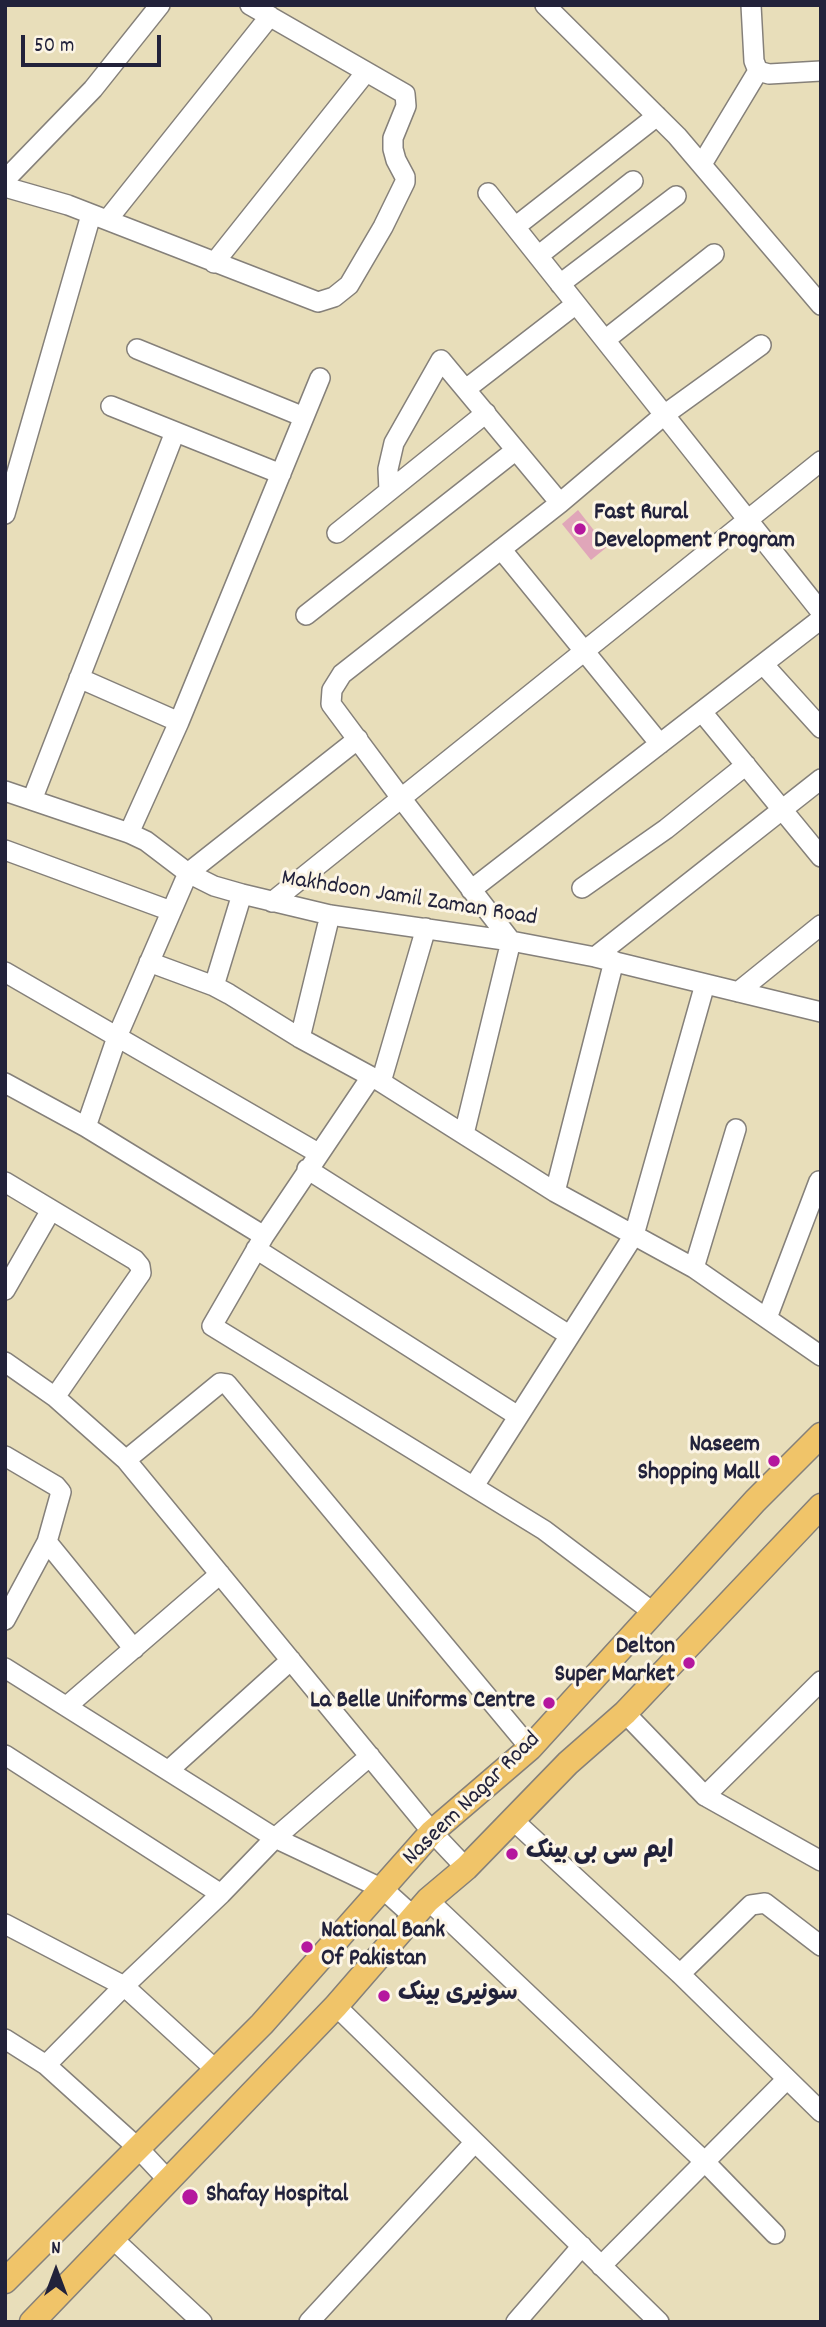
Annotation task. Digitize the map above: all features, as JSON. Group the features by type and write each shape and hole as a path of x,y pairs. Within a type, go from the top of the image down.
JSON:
{"main road":[{"name":"Naseem Nagar Road","path":"5,2281 262,2024 432,1832 530,1748 755,1501 821,1435"},
{"name":"Naseem Nagar Road","path":"32,2322 336,2006 420,1908 466,1868 568,1763 625,1713 821,1506"}],"street":[{"path":"5,180 93,89 160,5"},
{"path":"5,187 68,205 318,302 334,297 349,285 383,227 405,182 393,149 393,138 406,106 405,94 250,5"},
{"path":"545,5 702,164 821,305"},
{"path":"751,5 754,61 758,71"},
{"path":"6,509 99,217 270,16"},
{"path":"702,164 758,71"},
{"path":"758,71 769,74 821,71"},
{"path":"214,263 366,72"},
{"path":"515,227 657,116"},
{"path":"538,256 634,181"},
{"path":"488,193 821,612"},
{"path":"560,284 676,196"},
{"path":"605,340 714,254"},
{"path":"466,389 576,304"},
{"path":"464,1135 511,941 331,704 332,690 342,674 559,503 664,415 761,345"},
{"path":"137,349 304,417"},
{"path":"388,491 388,469 394,443 440,360 443,360 559,503"},
{"path":"129,833 179,722 320,378"},
{"path":"111,406 281,474"},
{"path":"337,533 486,413"},
{"path":"32,800 175,432"},
{"path":"306,615 516,450"},
{"path":"272,902 821,461"},
{"path":"501,549 660,744"},
{"path":"471,890 821,620"},
{"path":"763,664 821,728"},
{"path":"79,678 179,722"},
{"path":"702,712 821,857"},
{"path":"86,1127 117,1037 188,873 358,739"},
{"path":"582,888 666,829 746,765"},
{"path":"555,1192 604,959 821,779"},
{"name":"Makhdoon Jamil Zaman Road","path":"5,791 129,833 146,841 188,873 214,886 242,894 330,915 511,941 604,959 821,1012"},
{"path":"5,850 171,911"},
{"path":"214,986 242,894"},
{"path":"300,1038 330,915"},
{"path":"738,992 821,925"},
{"path":"426,928 376,1079 313,1161 260,1242 212,1326 544,1530 654,1613"},
{"path":"149,962 214,986 300,1038 376,1079 555,1192 694,1268 821,1356"},
{"path":"5,972 117,1037 313,1161 569,1335"},
{"path":"474,1486 634,1235 705,984"},
{"path":"5,1083 86,1127 518,1416"},
{"path":"694,1268 736,1129"},
{"path":"767,1318 819,1181"},
{"path":"5,1182 135,1260 140,1266 141,1273 55,1397"},
{"path":"5,1290 51,1210"},
{"path":"5,1362 55,1397 126,1460 432,1832 466,1868"},
{"path":"126,1460 220,1383 227,1384 530,1748"},
{"path":"5,1456 57,1486 61,1492 47,1542 12,1589 5,1620"},
{"path":"47,1542 134,1649"},
{"path":"67,1706 220,1574"},
{"path":"169,1770 290,1660"},
{"path":"5,1668 275,1838 420,1908 705,2162 775,2234"},
{"path":"705,1796 821,1681"},
{"path":"625,1713 705,1796 819,1857"},
{"path":"5,1755 221,1894"},
{"path":"46,2065 275,1838 370,1756"},
{"path":"513,1820 680,1974 821,2112"},
{"path":"680,1974 751,1905 765,1903 821,1946"},
{"path":"5,1924 124,1986 216,2070"},
{"path":"336,2006 659,2322"},
{"path":"9,2048 46,2065 138,2148 169,2181"},
{"path":"601,2266 786,2080"},
{"path":"309,2322 475,2143"},
{"path":"113,2239 202,2322"},
{"path":"516,2322 582,2246"}],"building":[{"path":"578,510 607,547 591,560 562,524"}],"place":[{"name":"Fast Rural Development Program","path":"580,529"},
{"name":"Naseem Shopping Mall","path":"774,1461"},
{"name":"Delton Super Market","path":"689,1663"},
{"name":"La Belle Uniforms Centre","path":"549,1703"},
{"name":"ایم سی بی بینک","path":"512,1854"},
{"name":"National Bank Of Pakistan","path":"307,1947"},
{"name":"سونیری بینک","path":"384,1996"},
{"name":"Shafay Hospital","path":"190,2197"}]}
